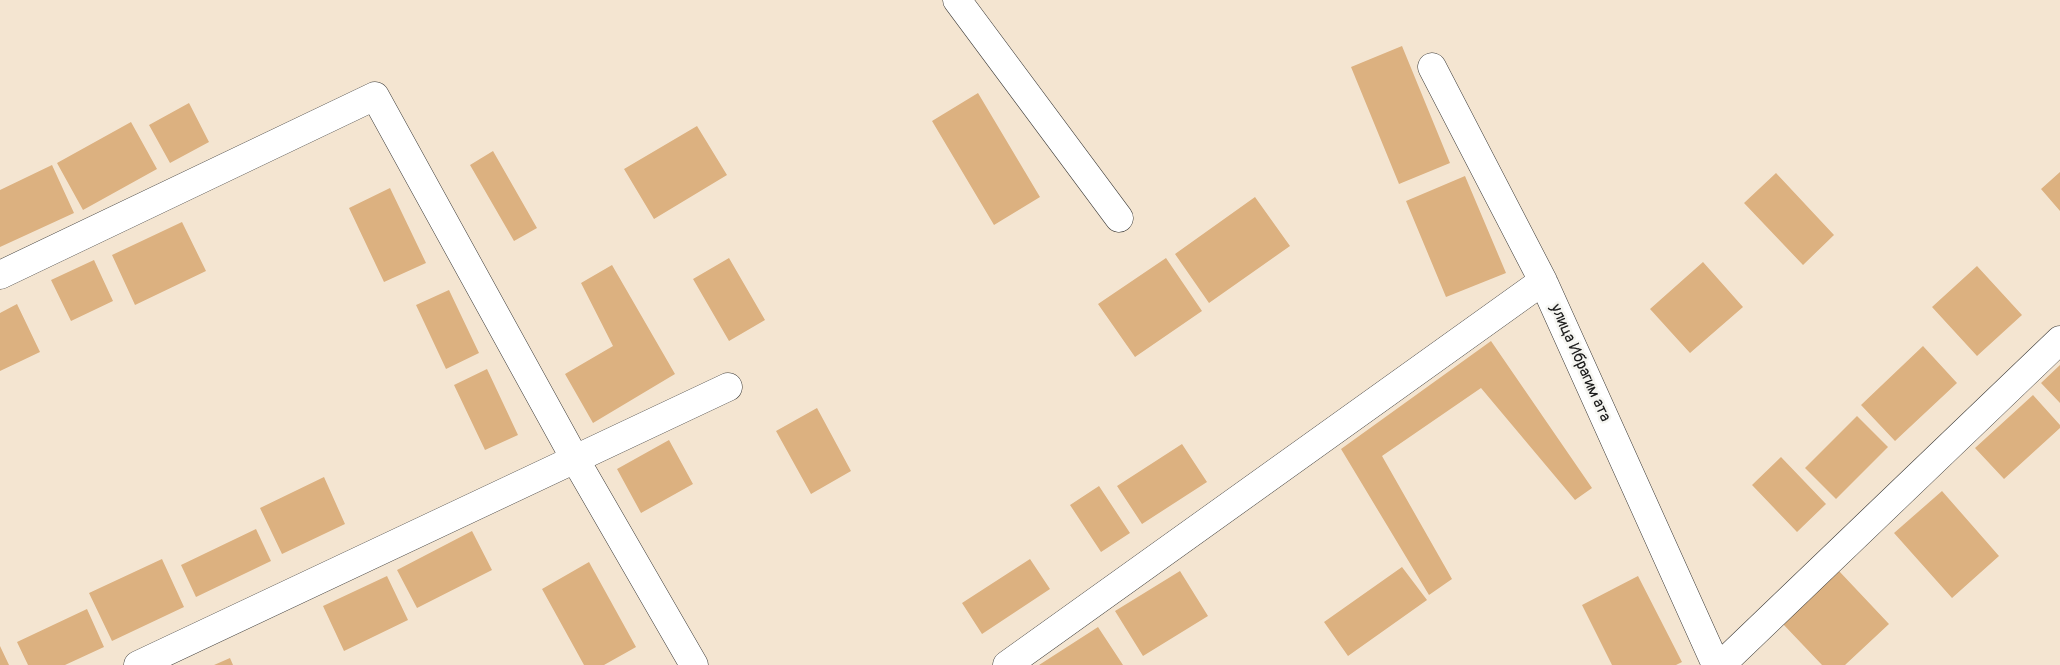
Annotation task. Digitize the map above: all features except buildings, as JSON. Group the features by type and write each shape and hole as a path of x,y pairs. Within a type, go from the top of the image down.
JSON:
{"street":[{"path":"956,0 1119,218"},
{"name":"улица Ибрагим ата","path":"1432,67 1543,281 1716,665"},
{"path":"0,275 375,96 574,459 694,665"},
{"path":"1007,665 1543,281"},
{"path":"1721,665 2060,340"},
{"path":"138,665 728,387"}]}
